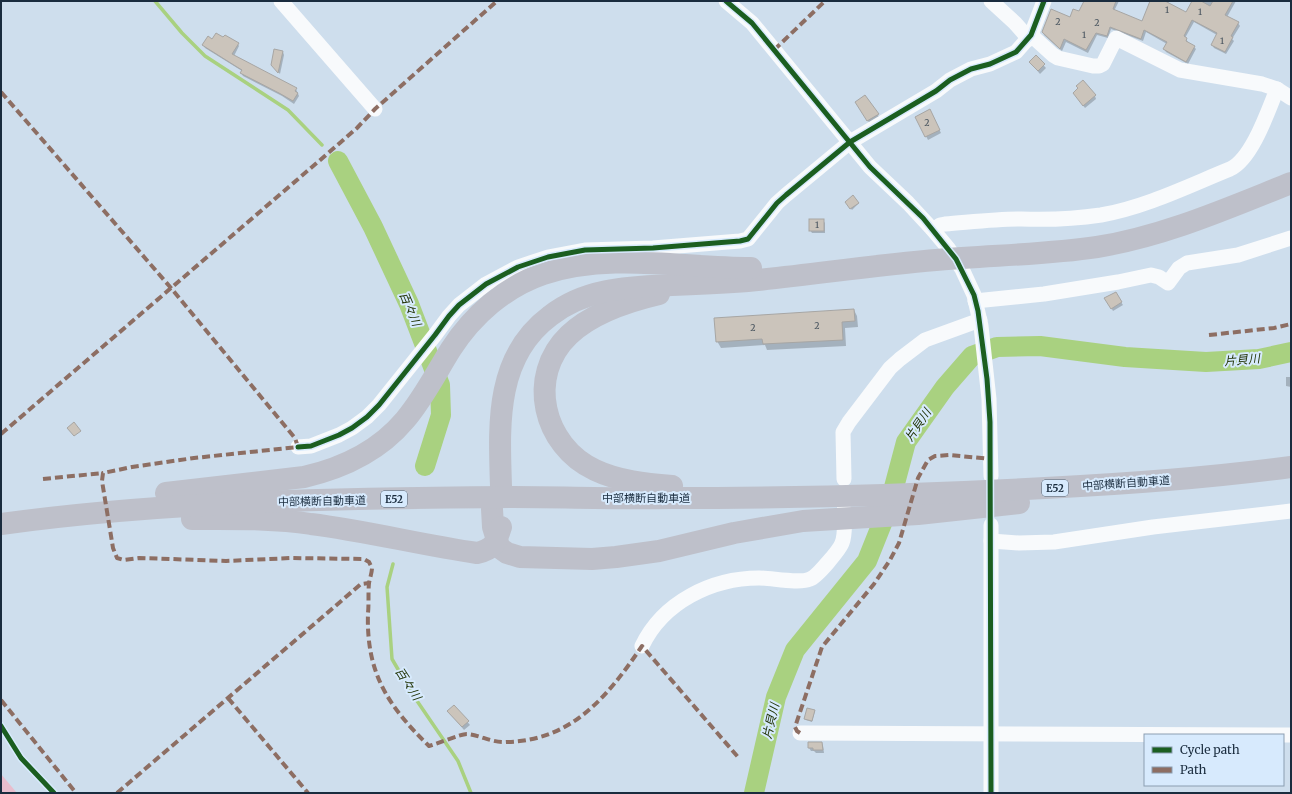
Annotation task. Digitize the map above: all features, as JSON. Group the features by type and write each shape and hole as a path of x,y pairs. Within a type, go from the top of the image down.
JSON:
{"highway":[{"path":"496,486 491,408 494,388 500,367 508,349 520,331 544,307 566,293 584,286 606,280 731,275 876,266 980,256 1082,249 1135,239 1192,222 1291,183"},
{"path":"31,520 140,497 282,480 326,472 357,459 383,442 405,420 464,332 489,305 513,288 542,274 563,269 604,264 681,264 731,275"},
{"path":"731,275 631,303 597,316 582,324 569,334 552,356 547,371 544,389 544,404 549,421 557,438 567,450 595,470 611,476 651,484 684,487 737,488 845,496 918,514 1094,494 1184,479"},
{"name":"中部横断自動車道","path":"1,524 182,506 253,502 511,497 670,498 845,496 996,483 1184,479 1291,467"},
{"path":"497,509 493,527 500,548 513,556 569,559 608,558 659,551 734,533 803,521 845,496"},
{"path":"31,520 251,519 310,523 477,553 490,548 497,539"}],"street":[{"path":"281,1 375,108"},
{"path":"726,1 752,23 873,171 908,203 934,230 962,269 976,300 981,323 996,483"},
{"path":"991,1 1030,37 1058,58 1099,66 1103,64 1116,38 1180,70 1262,84 1291,98"},
{"path":"298,447 311,446 325,441 352,428 373,411 459,305 486,284 518,267 548,257 585,250 653,248 745,240 786,195 850,142 936,91 950,80 971,69 990,64 1016,52 1030,37 1044,1"},
{"path":"934,230 940,225 972,222 1021,219 1054,220 1100,215 1154,200 1230,169 1237,166 1241,162 1255,140 1277,90"},
{"path":"976,300 1044,294 1151,275 1159,277 1168,283 1179,268 1188,263 1238,255 1291,238"},
{"path":"642,646 646,637 672,608 687,597 701,590 732,580 760,578 801,581 811,579 818,573 842,544 844,536 845,496 843,432 849,422 890,368 925,340 981,323"},
{"path":"991,541 1019,544 1054,542 1153,527 1291,511"},
{"path":"991,525 991,793"},
{"path":"800,733 1144,735"}],"shaded area":[{"path":"1,774 17,793 1,793"}],"building":[{"path":"1084,1 1116,1 1113,9 1142,21 1150,1 1165,1 1186,12 1192,1 1201,1 1210,6 1213,1 1233,1 1225,15 1239,22 1231,36 1233,37 1225,52 1211,45 1217,33 1192,20 1184,36 1187,38 1186,41 1195,46 1186,62 1163,49 1167,42 1144,30 1141,39 1110,27 1107,36 1096,33 1086,50 1064,39 1060,49 1042,32 1051,9 1070,17 1073,9 1079,11"},
{"path":"216,33 223,37 225,35 239,43 232,54 297,88 295,91 298,93 293,101 240,73 242,70 202,45 208,36 212,39"},
{"path":"274,49 283,51 278,73 271,65"},
{"path":"1036,55 1045,64 1038,71 1029,62"},
{"path":"1083,80 1096,95 1083,106 1073,93 1078,88 1076,86"},
{"path":"865,95 879,114 867,121 855,102"},
{"path":"930,109 940,130 925,137 915,117"},
{"path":"853,195 859,203 850,209 845,202"},
{"path":"809,219 824,219 824,231 809,231"},
{"path":"1116,292 1122,302 1111,309 1104,298"},
{"path":"854,309 855,321 842,322 843,340 763,344 762,339 716,342 714,318"},
{"path":"74,422 81,431 74,436 67,428"},
{"path":"454,705 469,721 462,727 447,711"},
{"path":"807,708 815,710 812,721 804,719"},
{"path":"808,742 822,742 823,750 813,750 813,748 808,748"}],"waterway":[{"path":"155,1 182,33 205,56 288,110 322,145"},
{"name":"百々川","path":"338,161 373,227 409,304 440,385 441,415 425,466"},
{"name":"片貝川","path":"754,793 776,697 795,650 867,561 889,506 906,442 945,387 972,356 997,347 1040,346 1125,357 1206,362 1259,359 1291,352"},
{"name":"百々川","path":"393,564 387,587 392,659 413,695 458,761 471,793"}],"marked path":[{"path":"1,434 357,128 375,109 497,1"},
{"path":"774,50 825,1"},
{"path":"1,92 171,288 295,438 298,447 194,458 132,467 103,473 102,481 113,548 117,558 124,560 139,558 226,561 292,558 364,559 369,562 372,568 369,583 368,634 376,671 382,687 391,702 402,717 429,746 467,734 501,742 529,740 550,734 569,724 586,712 601,698 616,682 642,646 738,757"},
{"path":"1209,335 1274,328 1291,324"},
{"path":"800,733 795,727 822,647 874,584 890,560 899,543 918,478 928,460 935,456 950,455 991,459"},
{"path":"43,479 103,473"},
{"path":"117,793 361,584 369,583"},
{"path":"228,698 308,793"},
{"path":"1,700 76,793"}],"cycle path":[{"path":"726,1 752,23 870,167 923,218 956,259 974,295 978,311 987,379 990,422 991,793"},
{"path":"298,447 311,446 339,435 367,417 379,405 459,305 486,284 518,267 548,257 585,250 653,248 740,241 748,239 777,203 850,142 936,91 950,80 971,69 990,64 1016,52 1031,35 1044,1"},
{"path":"1,726 21,758 54,793"}]}
